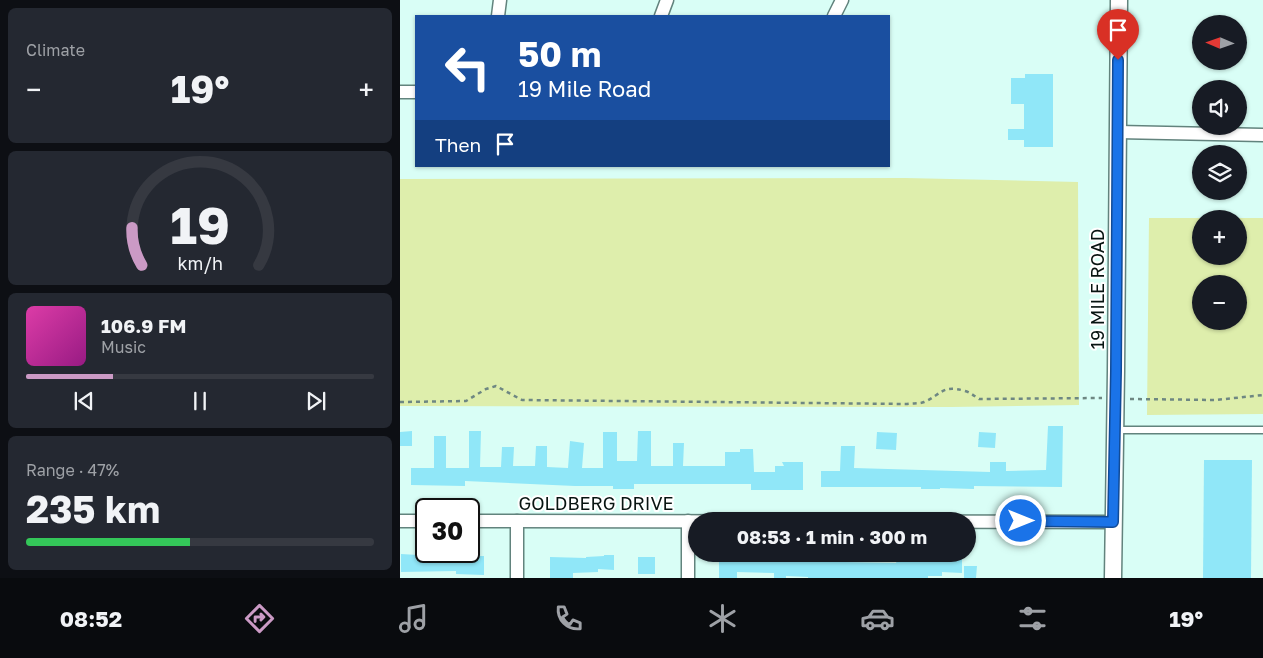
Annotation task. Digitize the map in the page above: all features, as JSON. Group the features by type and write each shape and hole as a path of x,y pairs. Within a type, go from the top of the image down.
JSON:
{"street":[{"path":"498,15 500,0"},
{"path":"661,15 668,0"},
{"path":"834,15 842,0"},
{"name":"19 MILE ROAD","path":"1112,578 1119,0"},
{"path":"400,92 415,92"},
{"path":"1118,132 1263,135"},
{"path":"400,521 415,521"},
{"name":"GOLDBERG DRIVE","path":"480,521 688,521"},
{"path":"517,521 517,578"},
{"name":"GOLDBERG DRIVE","path":"976,522 1113,522"},
{"path":"688,562 688,578"}],"lane":[{"path":"1115,430 1263,430"}],"path":[{"path":"400,402 466,402 486,388 496,386 522,400 907,404 922,403 942,390 953,388 967,391 979,399 1102,398"},
{"path":"1125,399 1216,400 1263,395"}],"green space":[{"path":"905,178 1078,182 1079,405 951,407 400,406 400,179"},
{"path":"1149,218 1192,218 1192,265 1247,265 1247,218 1263,218 1263,414 1147,415"}],"building":[{"path":"1025,74 1053,74 1053,147 1024,147 1024,140 1008,140 1008,129 1024,129 1024,104 1011,104 1011,78 1025,78"},
{"path":"1048,426 1063,426 1062,487 974,486 974,489 921,489 921,487 821,487 821,471 840,471 841,446 855,446 854,468 990,472 990,462 1006,462 1006,471 1046,470"},
{"path":"412,431 412,446 400,446 400,432"},
{"path":"469,431 481,431 480,467 501,467 502,447 514,447 513,466 535,466 536,446 547,446 547,467 568,468 570,441 584,443 582,468 603,468 603,432 617,432 617,461 637,461 638,431 651,431 651,466 673,466 673,443 684,443 683,466 725,466 725,452 740,452 740,449 753,449 754,472 775,472 775,466 784,466 782,462 803,462 803,490 751,490 751,484 634,484 634,489 613,489 613,486 465,481 465,486 411,485 411,468 434,468 434,436 446,436 446,468 469,468"},
{"path":"877,432 897,433 896,450 876,449"},
{"path":"979,432 996,433 995,448 978,447"},
{"path":"1204,460 1252,460 1251,578 1203,578"},
{"path":"401,554 415,555 415,563 480,563 480,556 484,556 484,575 456,574 456,571 401,572"},
{"path":"614,555 614,570 598,569 598,572 573,573 573,578 550,578 550,557 586,558"},
{"path":"638,557 655,557 655,574 638,574"},
{"path":"719,562 962,562 962,573 942,572 942,576 928,576 928,578 808,578 786,576 786,578 774,578 774,573 737,572 737,578 719,578"},
{"path":"964,566 977,566 976,578 964,578"}],"route":[{"path":"1021,521 1113,522 1118,60"}]}
